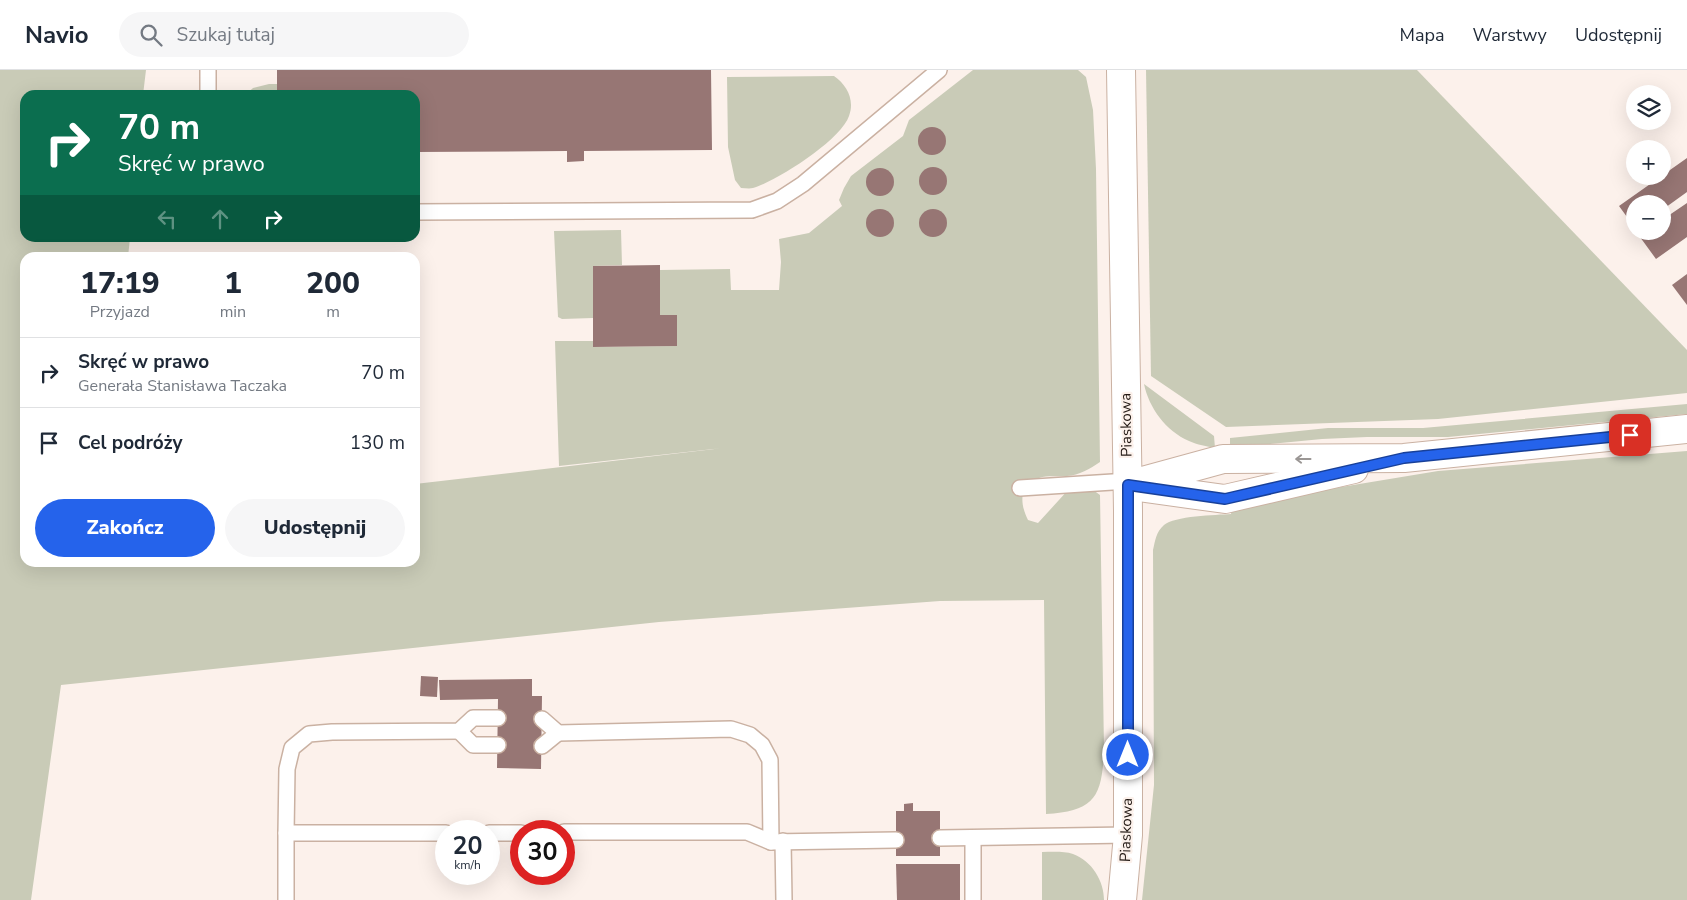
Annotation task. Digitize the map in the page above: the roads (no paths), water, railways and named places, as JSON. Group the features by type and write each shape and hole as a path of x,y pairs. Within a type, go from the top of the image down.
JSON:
{"street":[{"name":"Piaskowa","path":"1121,70 1128,483 1128,834 1122,900"},
{"path":"1128,483 1223,459 1404,458 1687,429"},
{"path":"1128,483 1225,499 1404,458"}],"lane":[{"path":"208,70 208,90"},
{"path":"420,212 752,210 777,201 803,184 940,70"},
{"path":"1020,488 1128,483"},
{"path":"286,900 287,768 292,748 308,734 332,732 459,731 473,718 498,718"},
{"path":"542,718 558,732"},
{"path":"542,746 558,732 731,729 750,735 762,745 770,760 784,900"},
{"path":"459,731 473,745 498,745"},
{"path":"575,832 746,832 777,842 896,840"},
{"path":"286,833 435,833"},
{"path":"940,838 1128,834"},
{"path":"973,838 973,900"}]}
